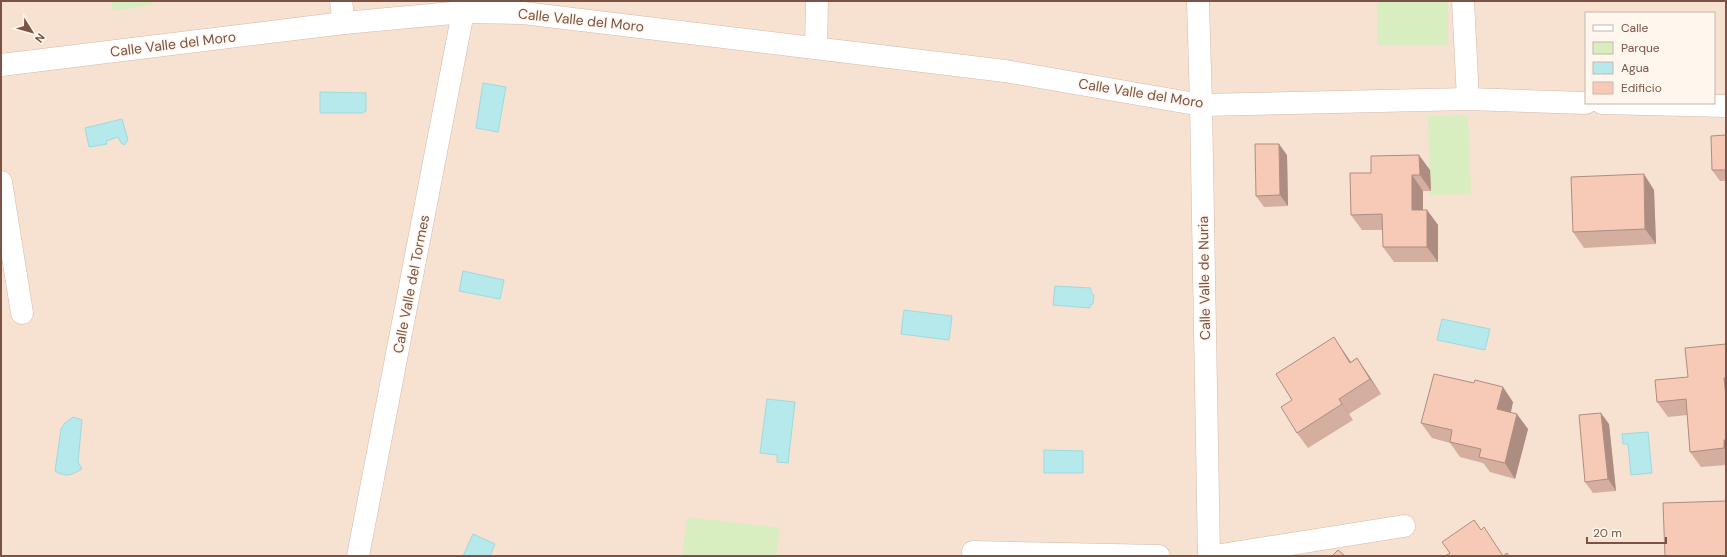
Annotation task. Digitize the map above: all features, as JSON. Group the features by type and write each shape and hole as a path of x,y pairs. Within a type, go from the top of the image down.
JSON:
{"street":[{"path":"341,1 344,23"},
{"path":"816,48 817,1"},
{"name":"Calle Valle de Nuria","path":"1198,1 1209,556"},
{"path":"1463,1 1468,99"},
{"name":"Calle Valle del Moro","path":"1,65 344,23 463,12 523,13 1005,71 1201,105 1468,99 1585,103"},
{"name":"Calle Valle del Tormes","path":"358,556 463,12"},
{"path":"1643,104 1726,106"},
{"path":"1,182 22,313"},
{"path":"1215,556 1404,526"},
{"path":"973,552 1159,556"}],"shaded area":[{"path":"1,1 1726,1 1726,556 1,556"}],"green space":[{"path":"112,1 151,1 152,5 113,11"},
{"path":"1377,1 1448,1 1448,45 1377,45"},
{"path":"1468,115 1471,194 1430,195 1428,116"},
{"path":"687,517 780,528 776,556 682,556"}],"water":[{"path":"483,83 506,87 498,132 476,128"},
{"path":"320,92 366,93 366,111 362,113 320,113"},
{"path":"122,119 128,140 124,145 118,137 106,141 107,144 89,147 85,128"},
{"path":"463,271 504,280 500,299 459,291"},
{"path":"1055,286 1091,288 1091,292 1094,295 1093,304 1090,305 1090,308 1053,305"},
{"path":"904,310 952,316 949,340 901,334"},
{"path":"1442,319 1490,329 1485,350 1437,340"},
{"path":"767,399 795,402 788,463 777,462 777,455 760,453"},
{"path":"73,417 82,420 78,462 82,469 72,474 65,475 55,471 61,429 65,423"},
{"path":"1648,432 1652,473 1631,475 1628,444 1623,444 1622,434"},
{"path":"1044,450 1083,451 1083,473 1044,473"},
{"path":"473,534 495,544 490,556 463,556"}],"building":[{"path":"1726,135 1726,170 1712,170 1711,136"},
{"path":"1255,144 1279,144 1280,195 1256,196"},
{"path":"1419,155 1420,175 1412,175 1412,210 1427,210 1427,247 1383,247 1382,214 1351,215 1350,173 1371,173 1371,156"},
{"path":"1644,174 1645,229 1573,232 1571,177"},
{"path":"1334,337 1350,363 1357,358 1370,379 1339,399 1342,404 1297,433 1281,407 1292,400 1276,374"},
{"path":"1726,344 1726,378 1724,378 1726,396 1726,440 1724,440 1724,448 1690,452 1686,399 1657,402 1655,380 1688,377 1685,348"},
{"path":"1434,374 1474,383 1475,380 1503,387 1497,409 1517,414 1505,463 1479,457 1481,449 1450,442 1452,430 1421,423"},
{"path":"1601,413 1608,479 1585,482 1579,415"},
{"path":"1726,501 1726,556 1665,556 1663,503"},
{"path":"1474,520 1481,530 1484,527 1503,556 1445,556 1450,553 1442,542"},
{"path":"1338,550 1345,556 1332,556"}]}
